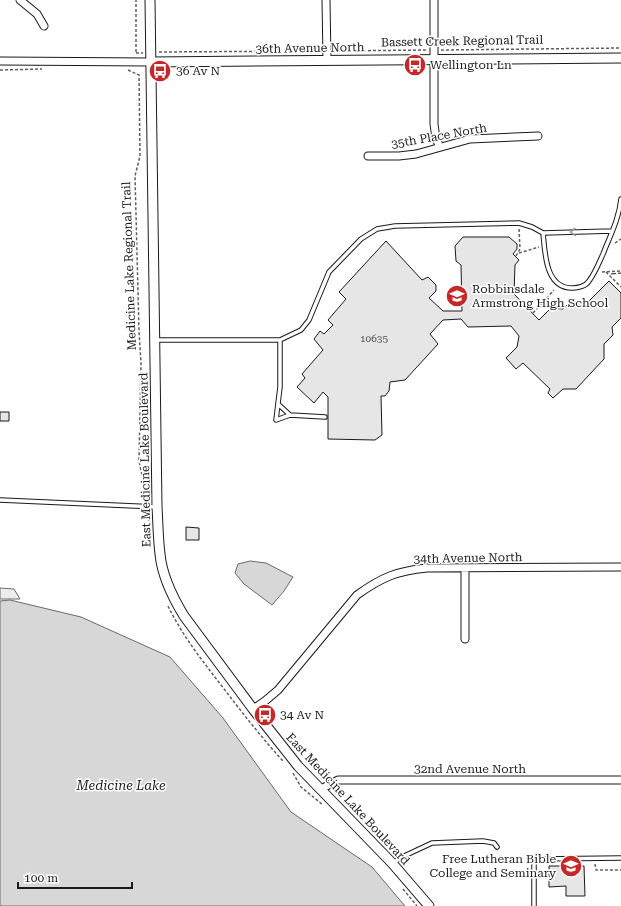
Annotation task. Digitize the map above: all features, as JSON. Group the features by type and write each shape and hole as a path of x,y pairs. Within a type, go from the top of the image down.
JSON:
{"street":[{"path":"20,0 37,14 44,26"},
{"name":"East Medicine Lake Boulevard","path":"150,0 157,507 160,555 164,573 176,603 184,616 253,709 298,766 392,863 429,906"},
{"path":"326,0 327,56"},
{"path":"434,0 434,124 436,139 440,147"},
{"name":"36th Avenue North","path":"0,61 137,61 151,57 434,54 621,58"},
{"name":"35th Place North","path":"368,156 399,156 470,139 538,136"},
{"name":"34th Avenue North","path":"253,709 278,690 357,595 390,575 408,570 427,568 621,567"},
{"path":"465,568 465,638"},
{"name":"32nd Avenue North","path":"321,789 338,780 621,780"}],"lane":[{"path":"543,233 549,272 557,283 568,288 578,288 588,282 612,231 619,220 621,199"},
{"path":"155,340 280,340 301,330 309,320 329,272 362,239 377,229 395,226 519,223 532,227 543,233 612,231"},
{"path":"280,340 280,387 276,420 290,415 325,417"},
{"path":"278,404 290,415"},
{"path":"0,500 157,507"},
{"path":"392,863 432,843 483,841 494,843 497,847"},
{"path":"534,906 534,863 538,859 621,858"}],"path":[{"name":"Medicine Lake Regional Trail","path":"136,0 136,53 139,75 140,156 135,176 141,363 139,460 148,499"},
{"name":"Bassett Creek Regional Trail","path":"136,53 151,57 327,56 621,48"},
{"path":"0,70 45,69"},
{"path":"121,70 129,70 139,75"},
{"path":"516,256 520,241 519,223"},
{"path":"615,243 621,238"},
{"path":"518,253 545,246"},
{"path":"602,272 621,270"},
{"path":"606,272 621,287"},
{"path":"533,313 554,290"},
{"path":"589,864 596,864 596,870 621,870"}],"shaded area":[{"path":"0,588 14,589 20,599 0,599"}],"water":[{"path":"250,561 266,563 293,577 272,605 244,584 235,573 238,564"},
{"name":"Medicine Lake","path":"10,600 81,617 170,657 223,718 291,812 372,867 405,906 0,906 0,601"}],"building":[{"path":"463,237 509,237 517,244 517,249 513,254 519,260 515,265 514,294 539,320 551,308 563,309 571,301 588,302 609,281 621,293 621,318 612,327 613,335 604,344 604,359 576,389 563,389 553,398 548,393 550,389 523,363 516,369 506,358 517,347 519,336 511,326 468,327 461,319 443,320 430,334 438,344 405,380 390,382 389,391 385,396 381,396 382,435 375,440 328,439 328,397 323,392 314,403 297,387 305,378 302,374 323,350 314,339 320,331 324,334 333,325 328,320 346,299 339,292 386,241 422,280 428,277 436,285 436,291 429,298 443,311 462,311 461,265 456,261 455,246"},
{"path":"0,412 9,412 9,421 0,421"},
{"path":"186,527 199,528 199,540 186,540"},
{"path":"549,866 584,866 585,896 566,896 566,886 549,887"}],"fence":[{"path":"611,274 621,273"}],"place":[{"name":"Wellington Ln","path":"415,65"},
{"name":"36 Av N","path":"160,71"},
{"name":"Robbinsdale Armstrong High School","path":"457,296"},
{"name":"34 Av N","path":"265,715"},
{"name":"Free Lutheran Bible College and Seminary","path":"571,866"}]}
